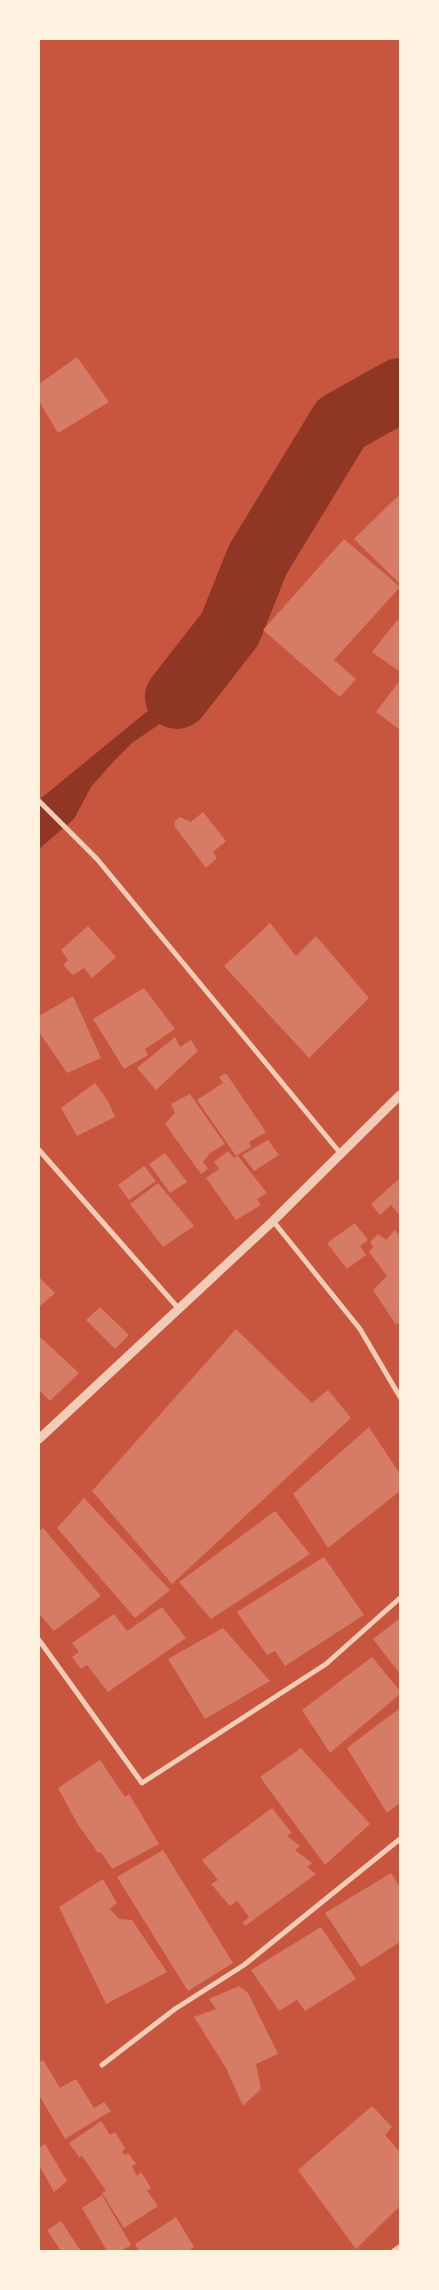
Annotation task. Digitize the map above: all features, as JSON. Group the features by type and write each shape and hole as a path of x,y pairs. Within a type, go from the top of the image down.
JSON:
{"street":[{"path":"39,801 97,859 341,1154"},
{"path":"39,1439 273,1221 400,1095"},
{"path":"39,1150 179,1309"},
{"path":"273,1221 360,1329 400,1397"},
{"path":"39,1640 142,1783 326,1664 400,1598"},
{"path":"102,2065 175,2009 244,1964 400,1839"}],"lane":[{"path":"393,2251 400,2246"}],"shaded area":[{"path":"230,629 230,645 192,695 161,723 132,743 113,762 91,787 74,819 39,849 39,800 167,695 220,635"}],"building":[{"path":"77,357 109,402 58,433 39,401 39,384"},
{"path":"400,494 400,584 354,539"},
{"path":"344,539 400,587 334,660 356,679 340,697 263,630"},
{"path":"398,619 400,621 400,672 372,652"},
{"path":"400,680 400,730 376,712"},
{"path":"203,812 226,841 213,852 217,858 206,868 175,827 175,821 180,817 191,822"},
{"path":"270,923 296,956 316,936 369,998 309,1058 224,966"},
{"path":"88,926 116,957 92,978 84,968 73,975 63,965 68,960 61,950"},
{"path":"144,988 175,1029 145,1049 148,1055 124,1069 93,1019"},
{"path":"73,996 101,1058 67,1073 39,1032 39,1016"},
{"path":"175,1037 180,1047 191,1040 198,1051 156,1090 137,1068"},
{"path":"226,1073 266,1132 249,1142 251,1147 236,1156 197,1100 223,1083 219,1077"},
{"path":"95,1083 108,1101 115,1117 77,1136 61,1108"},
{"path":"190,1094 225,1144 210,1153 203,1162 208,1169 201,1174 165,1124 175,1113 171,1104"},
{"path":"268,1140 279,1155 254,1171 242,1155"},
{"path":"228,1151 234,1158 238,1156 267,1193 257,1199 261,1205 236,1220 206,1178 219,1169 214,1162"},
{"path":"165,1153 187,1182 170,1193 149,1164"},
{"path":"144,1166 156,1181 129,1200 118,1185"},
{"path":"400,1178 400,1216 391,1205 380,1215 371,1204"},
{"path":"158,1183 194,1226 163,1247 130,1204"},
{"path":"355,1223 368,1240 360,1246 366,1255 347,1269 327,1243"},
{"path":"395,1230 400,1236 400,1322 396,1325 373,1290 387,1276 369,1252 373,1247 370,1242 378,1234 386,1240"},
{"path":"39,1277 55,1293 39,1307"},
{"path":"100,1307 129,1335 115,1349 86,1320"},
{"path":"236,1329 312,1403 328,1390 351,1418 172,1584 92,1491"},
{"path":"39,1336 79,1373 50,1401 39,1390"},
{"path":"369,1427 400,1474 400,1491 328,1548 293,1494"},
{"path":"84,1498 170,1590 135,1618 57,1528"},
{"path":"275,1511 310,1554 211,1619 179,1582"},
{"path":"43,1528 101,1596 54,1631 39,1614 39,1531"},
{"path":"324,1557 364,1615 285,1666 275,1651 267,1655 237,1612"},
{"path":"162,1607 186,1638 108,1692 87,1665 81,1669 72,1657 79,1652 72,1643 114,1614 127,1631"},
{"path":"400,1618 400,1674 373,1639"},
{"path":"223,1628 270,1681 205,1719 168,1659"},
{"path":"372,1657 400,1691 400,1694 330,1753 302,1710"},
{"path":"400,1708 400,1803 387,1813 347,1748"},
{"path":"301,1748 370,1824 325,1865 260,1777"},
{"path":"100,1760 125,1797 129,1794 159,1844 112,1869 101,1852 98,1853 77,1823 58,1788"},
{"path":"272,1808 292,1833 287,1836 300,1846 295,1850 312,1863 307,1867 316,1874 245,1926 243,1922 249,1917 237,1901 230,1906 211,1884 218,1880 202,1860"},
{"path":"163,1850 233,1963 188,1991 117,1877"},
{"path":"391,1873 400,1887 400,1942 361,1967 325,1913"},
{"path":"103,1879 117,1903 110,1909 119,1919 132,1920 167,1972 106,2004 59,1907"},
{"path":"321,1927 356,1979 305,2011 297,2000 279,2011 251,1970"},
{"path":"239,1986 248,1993 278,2054 256,2064 261,2089 243,2106 226,2068 194,2017 216,2009 209,1999"},
{"path":"43,2060 60,2088 76,2079 94,2108 104,2102 111,2111 65,2139 39,2095 39,2062"},
{"path":"372,2106 392,2127 385,2135 400,2152 400,2206 356,2249 298,2170"},
{"path":"101,2121 110,2135 115,2132 125,2148 122,2152 125,2155 128,2153 136,2164 132,2166 137,2176 141,2172 151,2188 147,2191 158,2206 124,2228 102,2193 106,2191 82,2156 79,2157 69,2143"},
{"path":"45,2144 67,2181 54,2192 39,2165 39,2148"},
{"path":"102,2195 131,2245 121,2251 107,2251 82,2208"},
{"path":"176,2217 194,2247 188,2251 139,2251 135,2244"},
{"path":"61,2221 81,2251 61,2251 47,2230"}],"waterway":[{"path":"177,697 230,629 258,559 341,423 400,390"}]}
